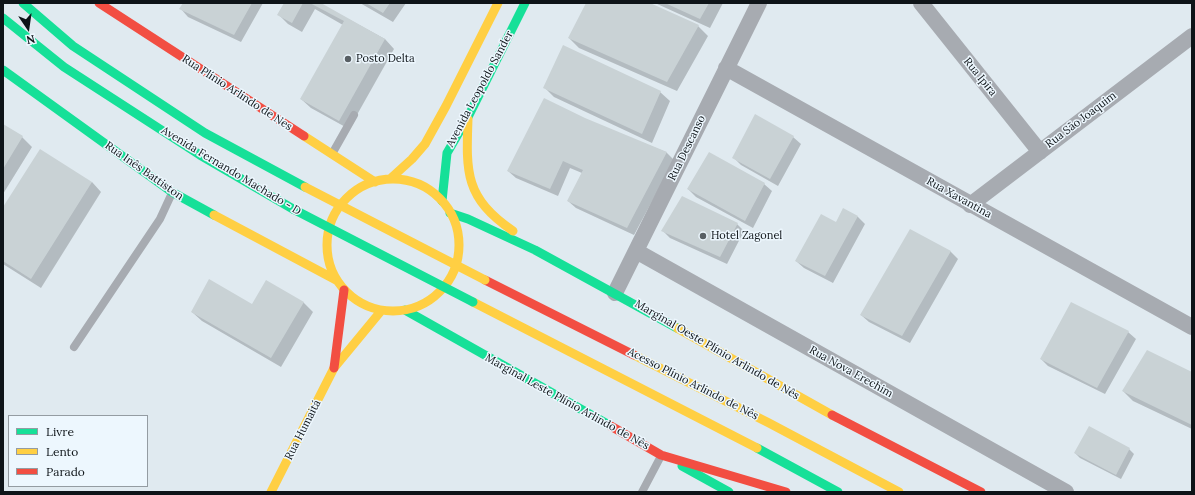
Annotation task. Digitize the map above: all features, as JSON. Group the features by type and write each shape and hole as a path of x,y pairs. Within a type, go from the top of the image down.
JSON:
{"main road":[{"name":"Avenida Fernando Machado - D","path":"23,3 73,46 199,129 305,187 485,280"},
{"name":"Rua Plínio Arlindo de Nes","path":"99,3 375,182"},
{"name":"Avenida Leopoldo Sander","path":"390,180 425,144 498,3"},
{"name":"Avenida Leopoldo Sander","path":"442,201 447,153 468,117 525,3"},
{"name":"Avenida Fernando Machado - D","path":"3,18 64,67 200,155 293,209 781,460 838,492"},
{"name":"Rua Inês Battiston","path":"3,70 172,192 336,280"},
{"path":"468,117 467,163 470,184 480,201 494,217 535,250"},
{"path":"390,180 404,180 418,185 431,192 442,201 456,226 459,241 458,255 454,269 440,292 418,306 405,310 381,311 365,305 353,298 336,280 330,268 327,256 327,237 332,218 350,195 362,187 375,182 390,180"},
{"name":"Marginal Oeste Plínio Arlindo de Nês","path":"450,213 468,219 535,250 615,293 811,404 981,492"},
{"name":"Acesso Plínio Arlindo de Nês","path":"485,280 769,423 899,492"},
{"name":"Rua Humaitá","path":"334,368 344,290"},
{"name":"Marginal Leste Plínio Arlindo de Nês","path":"405,310 729,492"},
{"name":"Rua Humaitá","path":"271,492 334,368 381,311"},
{"path":"661,455 786,492"}],"street":[{"name":"Rua Descanso","path":"615,293 759,3"},
{"name":"Rua Ipira","path":"921,3 1040,152"},
{"name":"Rua São Joaquim","path":"970,204 1192,36"},
{"name":"Rua Xavantina","path":"726,68 1192,327"},
{"name":"Rua Nova Erechim","path":"636,251 1066,492"}],"lane":[{"path":"332,155 354,115"},
{"path":"74,346 160,219 172,192"},
{"path":"642,492 661,455"}],"building":[{"path":"183,3 252,3 234,35 179,9"},
{"path":"284,3 303,3 292,23 277,15"},
{"name":"Posto Delta","path":"310,3 321,3 385,39 339,121 300,99 344,21"},
{"path":"366,3 390,3 383,13"},
{"path":"586,3 650,3 699,25 667,82 568,38"},
{"path":"665,3 709,3 700,19"},
{"path":"563,45 661,91 642,134 543,88"},
{"path":"544,98 585,118 667,152 627,228 567,201 583,170 563,161 550,189 507,171"},
{"path":"755,114 794,136 770,179 732,158"},
{"path":"3,124 23,136 3,169"},
{"path":"40,149 92,182 31,279 3,261 3,207"},
{"path":"709,152 765,183 745,221 687,189"},
{"path":"682,196 738,223 720,257 661,231"},
{"path":"843,208 858,216 825,276 795,261 821,214 836,222"},
{"path":"910,229 951,251 902,336 860,315"},
{"path":"209,279 252,304 266,280 304,302 271,358 191,312"},
{"path":"1071,302 1129,331 1097,388 1040,359"},
{"path":"1147,350 1192,372 1192,425 1122,391"},
{"path":"1089,426 1130,448 1116,475 1074,453"}],"traffic: fast":[{"path":"23,3 73,46 205,133 305,187"},
{"path":"442,201 447,153 468,117 525,3"},
{"path":"3,18 64,67 200,155 293,209"},
{"path":"3,70 172,192 214,215"},
{"path":"293,209 473,302"},
{"path":"450,213 468,219 535,250 677,328"},
{"path":"405,310 609,425"},
{"path":"757,448 838,492"},
{"path":"682,466 729,492"}],"traffic: slow":[{"path":"390,179 412,159 425,144 498,3"},
{"path":"468,119 467,155 472,183 477,195 485,207 497,219 513,231"},
{"path":"304,136 375,182"},
{"path":"399,179 418,184 430,190 440,198 448,208 454,220 458,232 459,245 458,258 454,270 448,282 440,292 430,300 418,306 406,310 387,311 368,306 356,300 346,292 338,282 332,270 328,258 327,239 332,220 338,208 346,198 356,190 368,184 380,180 399,179"},
{"path":"305,187 485,280"},
{"path":"214,215 336,280"},
{"path":"473,302 757,448"},
{"path":"271,492 334,368 381,311"},
{"path":"677,328 832,415"},
{"path":"634,355 769,423 899,492"}],"traffic: jam":[{"path":"99,3 304,136"},
{"path":"485,280 634,355"},
{"path":"334,368 344,290"},
{"path":"832,415 981,492"},
{"path":"609,425 661,455 786,492"}],"place":[{"name":"Posto Delta","path":"348,59"},
{"name":"Hotel Zagonel","path":"703,236"}]}
